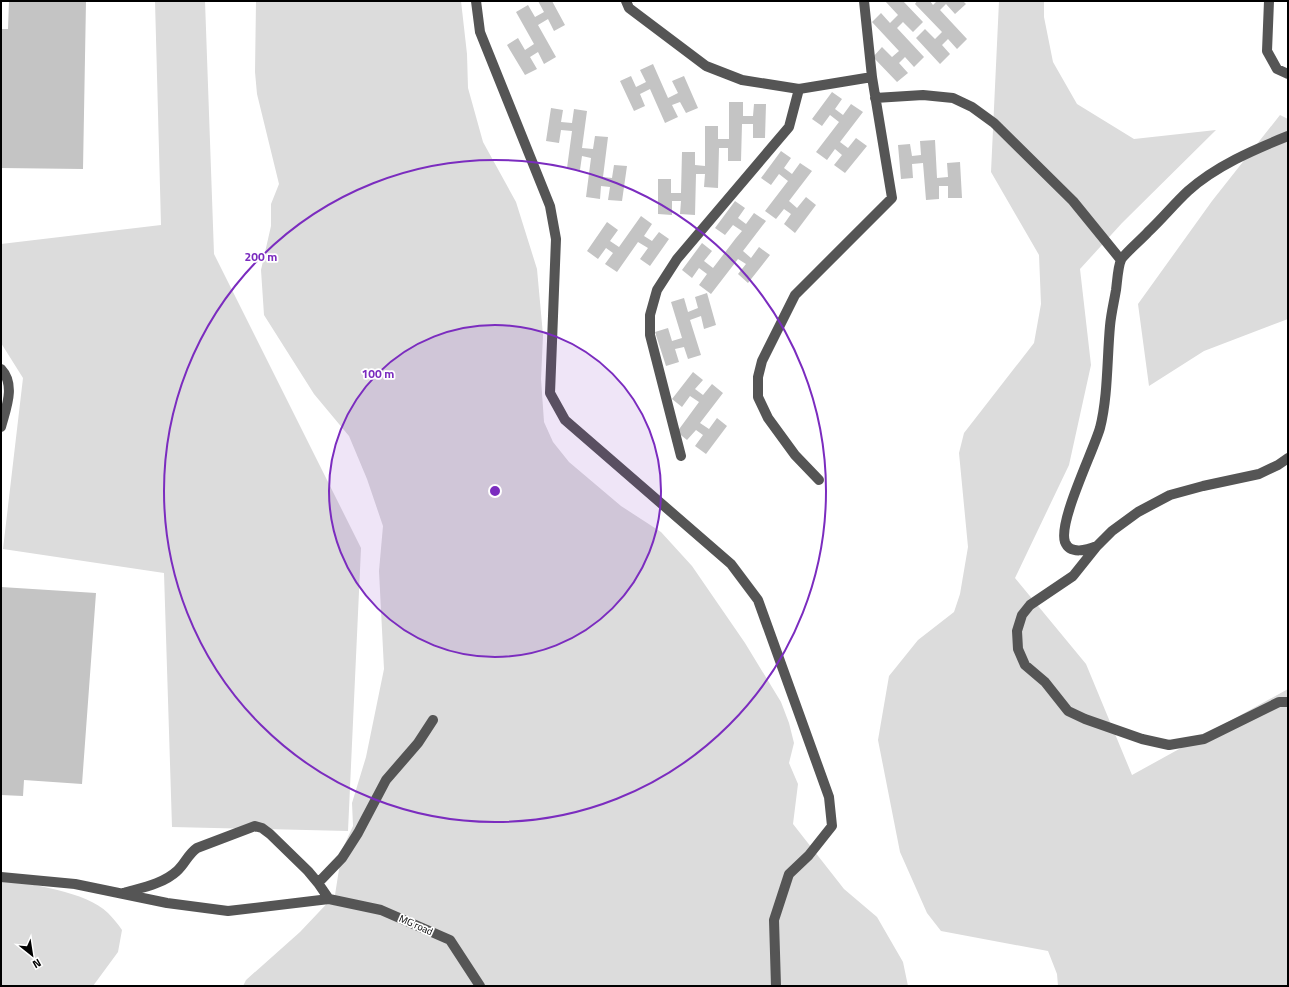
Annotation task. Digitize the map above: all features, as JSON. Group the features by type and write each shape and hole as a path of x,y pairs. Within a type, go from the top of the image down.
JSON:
{"street":[{"path":"476,1 480,32 550,206 556,239 550,393 565,420 731,564 758,600 829,797 832,826 809,855 789,874 774,920 776,986"},
{"path":"626,1 629,8 706,66 742,80 799,89 872,77"},
{"path":"820,480 795,455 768,418 758,397 758,377 762,361 795,295 892,198 872,77 864,1"},
{"path":"1269,1 1267,51 1277,69 1288,74"},
{"path":"681,456 650,335 650,315 657,290 677,259 790,127 799,89"},
{"path":"875,98 923,95 953,98 972,107 994,123 1073,201 1121,260"},
{"path":"1097,546 1078,551 1070,548 1065,543 1065,524 1069,508 1100,427 1106,391 1110,324 1121,260 1188,191 1204,179 1236,158 1288,136"},
{"path":"1,369 4,372 10,391 1,427"},
{"path":"1288,458 1278,465 1259,474 1203,486 1170,496 1138,512 1112,531 1097,546 1072,576 1030,605 1022,616 1017,631 1018,649 1025,665 1045,682 1068,711 1085,719 1142,739 1169,745 1204,739 1279,702 1288,702"},
{"path":"318,883 342,858 358,833 386,780 418,743 433,720"},
{"path":"122,894 168,877 177,871 191,852 197,848 255,826 262,828 270,834 318,883 329,899"},
{"name":"MG road","path":"1,877 75,884 167,903 228,911 329,899 381,910 450,940 480,986"}],"shaded area":[{"path":"155,1 205,1 214,254 361,548 348,831 172,827 164,573 3,549 23,378 1,343 1,244 161,225"},
{"path":"256,1 461,1 467,54 468,88 483,142 516,202 537,269 543,335 541,379 544,422 553,442 569,462 621,506 661,532 692,566 745,643 781,702 789,723 794,743 789,763 798,784 793,824 844,889 877,917 903,962 908,986 243,986 246,980 300,932 335,895 342,850 353,826 352,803 366,757 384,669 379,571 383,526 367,479 349,436 314,394 264,315 261,270 271,226 271,204 279,184 257,94 255,72"},
{"path":"999,1 1044,1 1044,17 1053,62 1077,104 1134,139 1216,130 1122,223 1080,269 1091,365 1069,465 1015,578 1086,664 1132,775 1288,689 1288,986 1058,986 1057,974 1048,951 941,931 927,913 900,852 878,740 889,676 918,640 954,612 960,594 968,547 959,453 964,433 1034,343 1041,304 1039,255 991,172"},
{"path":"1280,115 1288,119 1288,319 1204,351 1149,386 1138,304 1212,201"},
{"path":"1,879 72,894 98,905 114,919 122,930 118,952 93,986 1,986"}],"building":[{"path":"9,1 86,1 83,169 1,168 1,29 8,29"},
{"path":"538,1 552,1 565,25 554,31 548,19 538,25 556,57 544,64 538,52 530,57 537,69 525,75 507,45 518,38 525,50 534,44 516,12 528,5 535,17 544,12"},
{"path":"885,1 903,1 923,22 913,32 903,22 897,28 924,57 914,67 905,57 899,63 908,73 897,82 873,57 882,47 892,57 899,51 872,22 881,13 890,23 898,15"},
{"path":"917,1 930,1 933,5 937,1 963,1 966,4 955,14 946,4 940,10 967,39 957,49 948,39 942,45 950,54 940,64 916,38 925,29 935,39 942,32 915,4"},
{"path":"653,64 668,98 678,93 672,81 684,76 698,108 686,113 680,102 672,105 678,117 665,123 650,89 640,94 645,106 634,111 620,81 631,76 636,87 646,82 640,70"},
{"path":"832,92 842,99 835,109 843,115 851,104 863,112 840,142 848,148 856,138 867,146 845,173 834,165 842,155 835,149 827,160 816,152 839,122 830,115 822,126 812,119"},
{"path":"729,102 743,102 743,116 753,116 754,104 766,104 765,138 753,138 753,124 742,124 741,161 728,161 728,148 719,148 718,188 704,187 705,174 696,174 695,215 680,214 681,201 672,201 672,215 658,214 658,179 671,179 671,193 681,193 682,152 695,152 695,165 705,166 705,126 718,126 718,139 729,139"},
{"path":"551,108 563,110 561,122 572,123 574,109 587,111 582,148 593,149 595,136 608,137 603,177 612,178 614,165 627,166 622,201 608,200 610,187 601,186 600,199 586,197 591,158 582,156 580,170 567,168 572,131 561,130 559,143 546,141"},
{"path":"935,140 937,178 948,177 947,163 960,162 962,198 948,198 948,186 939,186 939,199 926,200 923,163 912,164 913,178 901,179 898,145 910,144 912,156 921,155 920,141"},
{"path":"781,151 791,158 784,168 792,174 800,163 812,171 789,201 797,208 806,197 816,205 795,233 784,224 791,214 784,209 776,219 765,211 788,181 779,174 771,185 761,178"},
{"path":"735,201 745,208 738,218 746,224 754,213 766,221 743,251 751,258 759,247 770,255 748,283 738,274 746,264 738,259 711,294 699,285 707,274 699,268 692,278 682,270 702,243 712,251 704,261 713,268 742,231 733,225 725,235 715,228"},
{"path":"641,216 652,224 644,236 652,241 659,232 669,239 650,266 640,259 648,248 638,242 617,272 605,264 613,253 606,248 598,259 587,251 607,222 618,230 610,241 619,247"},
{"path":"707,293 716,325 704,329 701,316 690,320 701,355 688,359 684,347 675,349 679,362 666,366 655,332 668,328 672,341 682,338 671,302 684,298 688,312 698,308 695,297"},
{"path":"693,372 703,380 695,389 703,395 712,384 723,393 700,423 709,429 717,418 727,426 706,454 695,446 703,435 696,430 687,440 677,432 699,402 690,396 682,407 672,399"},
{"path":"1,587 96,593 82,784 24,780 23,796 1,795"}]}
